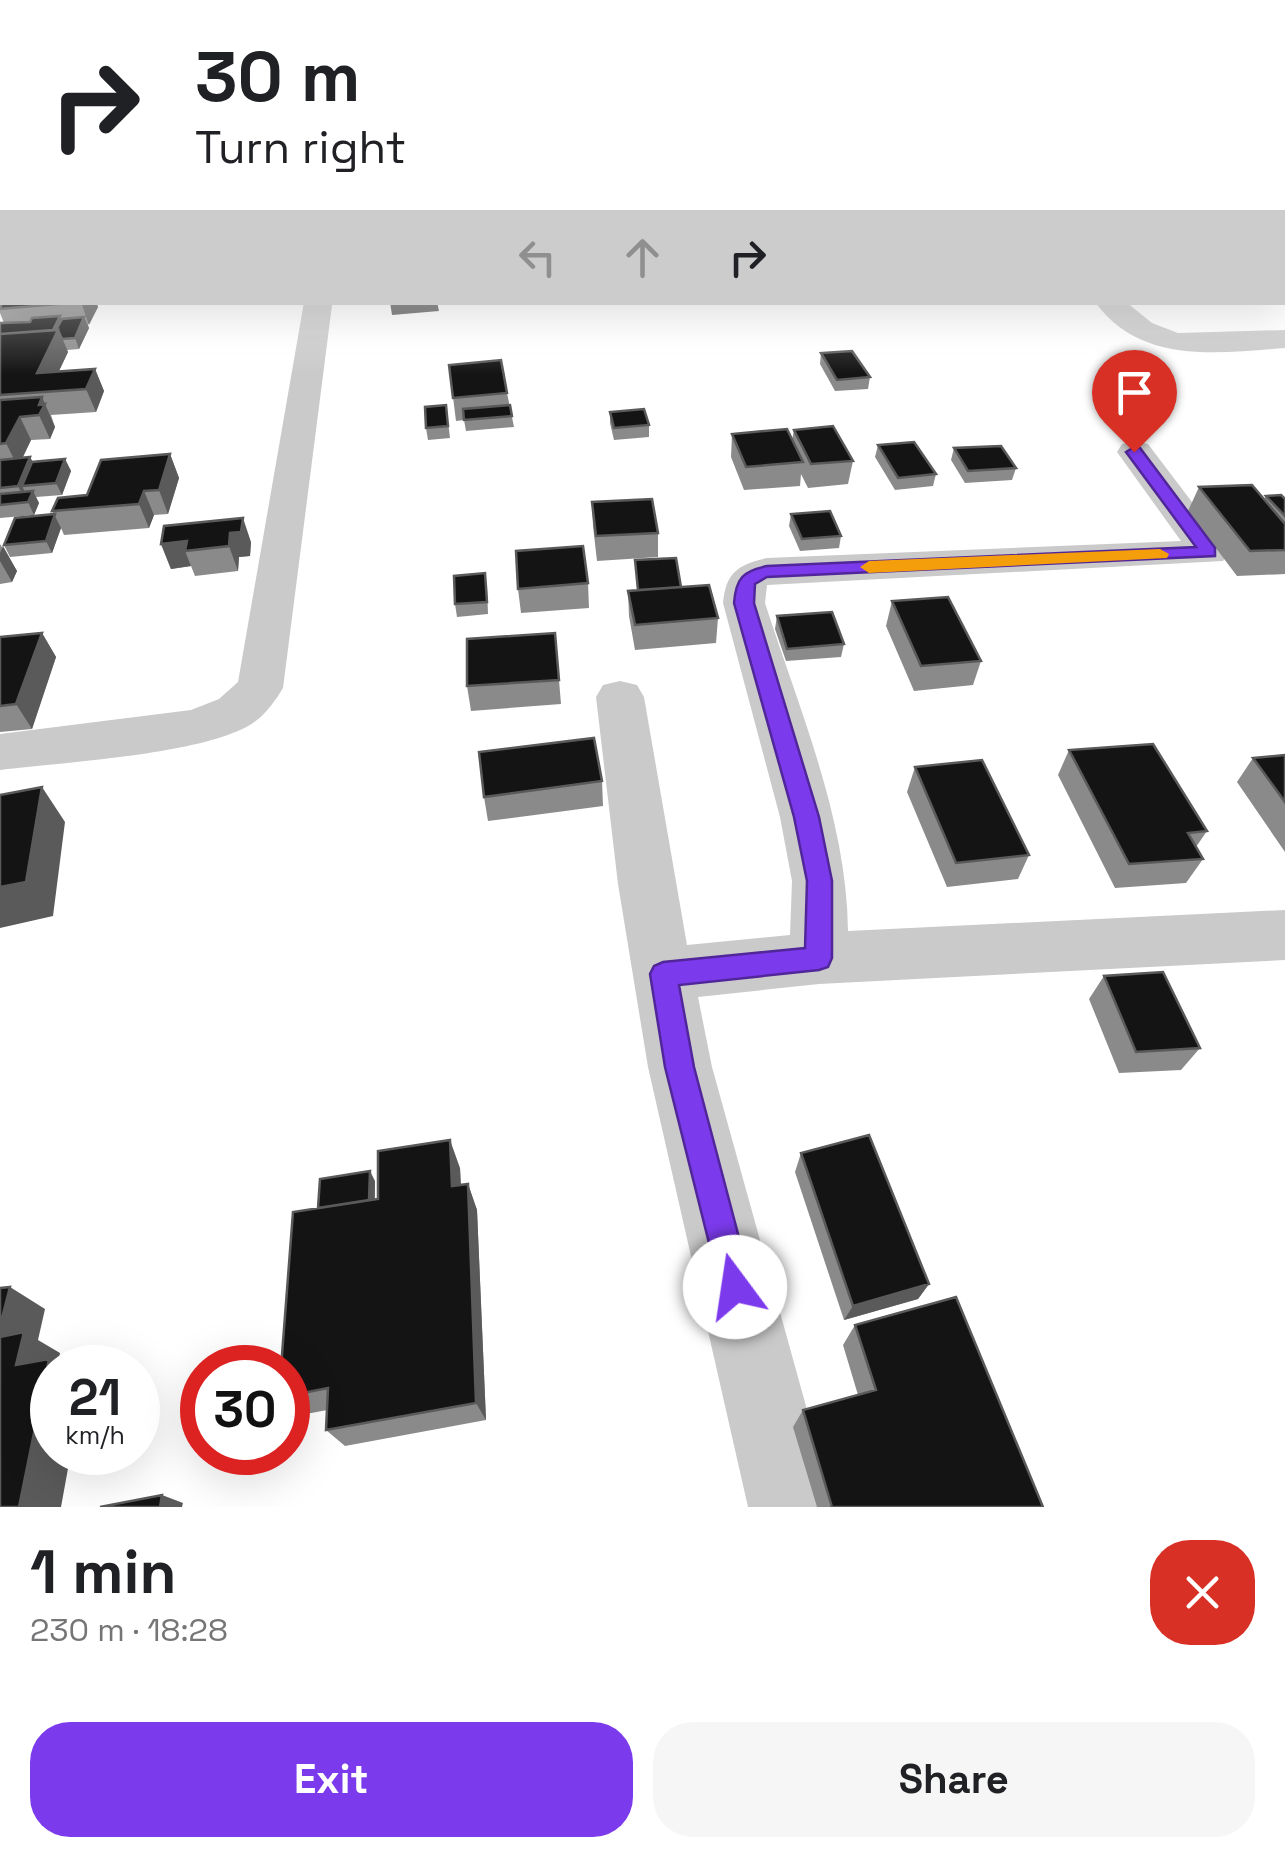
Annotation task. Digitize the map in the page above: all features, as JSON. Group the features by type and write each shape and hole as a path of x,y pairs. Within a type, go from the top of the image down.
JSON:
{"street":[{"path":"0,752 198,727 236,711 260,688 317,305"},
{"path":"1113,305 1134,324 1164,340 1285,339"},
{"path":"819,958 820,881 806,817 744,603 746,583 754,574 767,571 1209,552 1134,452"},
{"path":"620,697 646,884 680,1067 791,1507"},
{"path":"663,974 819,958 1285,934"}],"building":[{"path":"1,305 46,305 0,309"},
{"path":"60,316 53,330 0,334 0,323"},
{"path":"84,317 75,338 62,339 56,330 62,319"},
{"path":"58,330 37,373 95,369 86,389 0,395 0,334"},
{"path":"852,351 870,377 837,380 821,353"},
{"path":"501,360 507,393 453,398 449,365"},
{"path":"42,397 39,405 45,404 39,415 20,417 6,443 0,444 0,400"},
{"path":"446,405 448,426 426,428 425,407"},
{"path":"510,405 512,416 464,420 463,409"},
{"path":"644,409 649,425 614,428 610,412"},
{"path":"833,426 853,461 811,464 794,430"},
{"path":"787,429 803,462 746,467 732,434"},
{"path":"914,442 936,474 898,478 878,445"},
{"path":"1001,446 1016,468 968,471 954,448"},
{"path":"170,454 159,490 144,491 139,504 52,511 58,498 87,495 101,460"},
{"path":"30,457 18,486 0,488 0,460"},
{"path":"65,459 56,483 22,486 32,462"},
{"path":"1252,485 1285,524 1285,550 1250,551 1199,487"},
{"path":"33,491 28,502 0,505 0,494"},
{"path":"1281,495 1285,499 1285,516 1266,496"},
{"path":"652,499 658,533 596,536 592,502"},
{"path":"830,511 841,536 802,539 791,514"},
{"path":"55,514 46,541 4,545 15,518"},
{"path":"243,518 241,532 230,533 229,546 185,551 187,541 161,544 164,526"},
{"path":"583,546 588,583 518,589 516,551"},
{"path":"676,558 681,587 638,590 635,560"},
{"path":"485,573 487,602 455,604 454,576"},
{"path":"709,585 718,618 635,625 628,591"},
{"path":"948,597 981,661 921,666 892,601"},
{"path":"832,612 844,644 787,649 777,616"},
{"path":"42,633 16,704 0,706 0,637"},
{"path":"555,633 559,680 467,686 467,639"},
{"path":"594,738 602,781 484,797 479,752"},
{"path":"1153,744 1207,831 1188,833 1203,859 1129,864 1069,750"},
{"path":"1285,755 1285,802 1253,758"},
{"path":"982,760 1029,855 956,863 915,767"},
{"path":"42,787 26,882 0,887 0,795"},
{"path":"1163,972 1200,1048 1136,1052 1104,976"},
{"path":"869,1135 929,1284 853,1306 801,1153"},
{"path":"450,1140 452,1186 468,1184 476,1403 326,1430 328,1388 310,1392 310,1345 283,1345 293,1212 378,1199 378,1151"},
{"path":"370,1171 369,1200 318,1208 320,1179"},
{"path":"10,1287 0,1326 0,1288"},
{"path":"956,1297 1043,1507 832,1507 803,1410 876,1390 855,1325"},
{"path":"24,1332 16,1365 30,1362 30,1453 19,1507 0,1507 0,1337"},
{"path":"162,1495 160,1507 100,1507"}],"slow traffic":[{"path":"869,567 1160,554"}],"route":[{"path":"735,1287 680,1067 663,974 819,958 820,881 806,817 744,603 746,583 754,574 767,571 1209,552 1134,452"}]}
